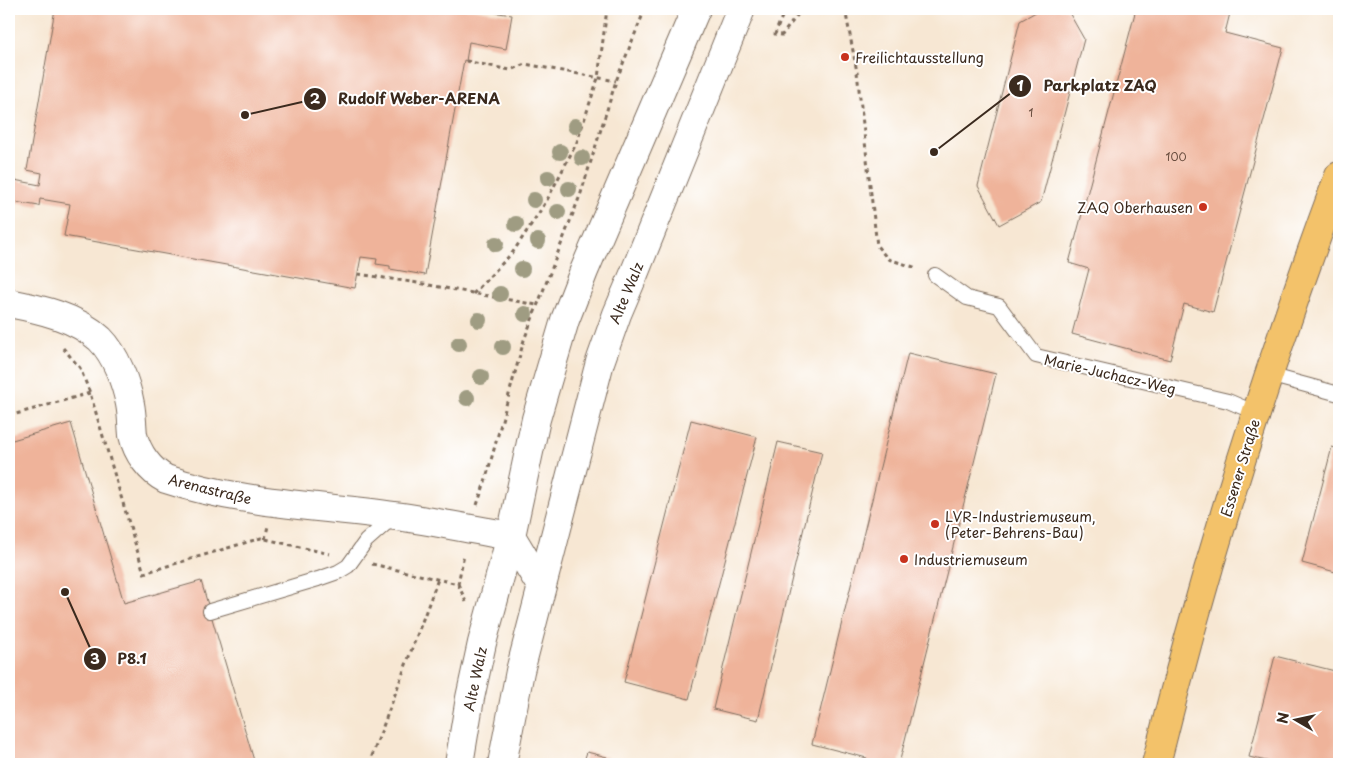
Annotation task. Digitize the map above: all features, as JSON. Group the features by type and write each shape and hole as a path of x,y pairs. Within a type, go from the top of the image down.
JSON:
{"main road":[{"name":"Essener Straße","path":"1156,764 1191,628 1256,413 1339,176"}],"street":[{"name":"Alte Walz","path":"459,764 480,652 511,536 536,419 565,320 584,271 696,9"},
{"name":"Alte Walz","path":"502,764 514,696 586,409 602,354 741,9"},
{"name":"Arenastraße","path":"9,303 44,312 78,324 91,332 106,346 124,381 130,404 136,444 143,458 160,476 186,486 259,501 395,516 511,536"},
{"path":"511,536 541,586"}],"lane":[{"name":"Marie-Juchacz-Weg","path":"935,275 967,298 999,306 1036,356 1228,402 1256,413"},
{"path":"1269,375 1339,394"},
{"path":"210,611 338,572 348,566 366,541 395,516"}],"path":[{"path":"473,294 513,252 546,202 577,142 598,78 607,9"},
{"path":"58,345 66,350 80,368 90,393 144,573 261,538 458,584 468,529 485,482 524,340 581,193 616,81 645,9"},
{"path":"785,9 775,34 782,35 802,9"},
{"path":"845,9 857,72 877,246 888,259 935,275"},
{"path":"466,61 510,70 525,64 616,81"},
{"path":"358,274 418,283 537,306"},
{"path":"9,416 90,393"},
{"path":"369,764 438,579"}],"building":[{"path":"55,9 472,9 512,15 506,49 469,42 466,61 464,60 425,275 390,269 390,266 376,264 377,259 361,257 355,288 64,236 70,204 40,199 39,206 9,201 9,179 40,185 42,173 27,170"},
{"name":"ZAQ Oberhausen","path":"1041,9 1067,9 1084,39 1041,202 999,225 978,186 1020,21"},
{"path":"1136,9 1231,9 1225,33 1283,48 1213,312 1184,304 1170,360 1072,334 1089,269 1069,263"},
{"name":"Industriemuseum","path":"908,353 996,374 899,764 865,764 867,758 812,744"},
{"path":"691,420 757,437 689,699 624,682"},
{"path":"71,423 124,603 201,581 255,764 9,764 9,441"},
{"path":"778,442 822,452 758,720 713,709"},
{"path":"1332,447 1339,449 1339,573 1302,563"},
{"path":"1275,656 1339,672 1339,764 1279,764 1249,757"},
{"path":"587,752 607,757 605,764 583,764"}],"place":[{"name":"Freilichtausstellung","path":"845,57"},
{"name":"Rudolf Weber-ARENA","path":"245,115"},
{"name":"Parkplatz ZAQ","path":"934,152"},
{"name":"ZAQ Oberhausen","path":"1203,207"},
{"name":"LVR-Industriemuseum, (Peter-Behrens-Bau)","path":"935,524"},
{"name":"Industriemuseum","path":"904,559"},
{"name":"P8.1","path":"65,592"}]}
